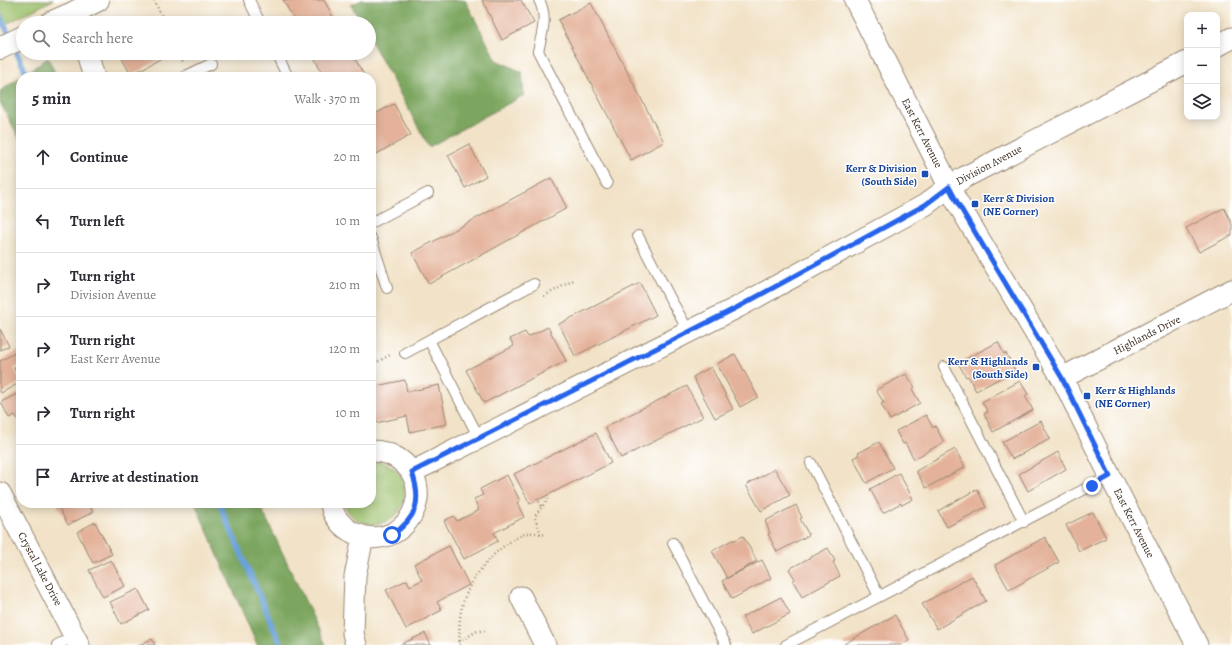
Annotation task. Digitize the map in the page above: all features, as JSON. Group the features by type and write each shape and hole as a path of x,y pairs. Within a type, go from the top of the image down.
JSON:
{"street":[{"path":"73,14 98,0"},
{"name":"East Kerr Avenue","path":"855,0 957,202 1062,378 1110,476 1197,645"},
{"path":"1220,44 1232,38"},
{"path":"0,48 16,40"},
{"path":"89,60 93,72"},
{"name":"Division Avenue","path":"412,472 738,307 925,205 965,177 1184,64"},
{"name":"Highlands Drive","path":"1062,378 1232,290"},
{"path":"332,508 338,520 349,531 363,537 377,539 392,535 404,527 413,515 417,501 417,486 412,472 403,462 391,454 376,451"},
{"name":"Crystal Lake Drive","path":"0,493 70,642"},
{"path":"356,645 353,633 355,576 363,537"},
{"path":"521,597 546,645"}],"lane":[{"path":"249,0 257,16"},
{"path":"539,0 542,5 544,25 538,51 607,184"},
{"path":"280,60 286,72"},
{"path":"194,72 211,64"},
{"path":"376,220 428,193"},
{"path":"638,236 689,332"},
{"path":"376,254 387,288"},
{"path":"405,353 534,284"},
{"path":"429,340 479,438"},
{"path":"944,367 1024,522"},
{"path":"811,463 879,596"},
{"path":"786,645 1110,476"},
{"path":"673,543 726,645"}],"path":[{"path":"154,0 162,16"},
{"path":"534,284 541,297 574,280"},
{"path":"376,362 398,351 405,353"},
{"path":"541,534 535,518 538,510 547,499 549,494 548,491"},
{"path":"537,498 542,507"},
{"path":"485,631 476,632 459,643 458,630 463,602 474,577 488,560 506,544 529,533 546,535"}],"green space":[{"path":"0,0 53,0 22,16 16,16 16,19 0,27"},
{"path":"362,0 465,0 496,60 522,72 524,95 429,147 376,50 376,16 357,16 351,5"},
{"path":"45,60 49,60 55,72 28,72"},
{"path":"16,80 16,132 0,102 0,91"},
{"path":"376,462 387,464 398,472 404,483 404,496 401,508 393,518 381,523 366,523 355,518 346,508 376,508"},
{"path":"197,508 261,508 326,645 257,645"}],"building":[{"path":"283,0 324,0 332,16 292,16"},
{"path":"482,0 521,0 534,23 502,40"},
{"path":"591,3 664,142 631,160 558,20"},
{"path":"123,60 158,60 136,72 129,72"},
{"path":"316,60 356,60 362,72 322,72"},
{"path":"394,104 411,135 376,154 376,113"},
{"path":"469,144 486,176 465,188 448,155"},
{"path":"551,178 567,208 429,284 412,253"},
{"path":"1224,208 1232,224 1232,235 1199,252 1186,228"},
{"path":"640,283 656,315 575,356 559,324"},
{"path":"548,327 566,361 484,403 466,370 514,346 510,339 525,332 528,337"},
{"path":"0,329 9,346 0,350"},
{"path":"998,342 1015,370 976,391 968,376 966,377 958,363"},
{"path":"16,353 16,367 14,368 16,372 16,385 1,393 0,391 0,361"},
{"path":"735,354 758,397 740,407 717,364"},
{"path":"711,367 733,409 715,418 693,377"},
{"path":"906,374 915,387 912,389 920,403 890,420 881,404 884,403 876,390"},
{"path":"405,380 407,392 439,385 447,424 410,432 407,416 376,423 376,386"},
{"path":"1020,381 1028,394 1025,396 1033,410 993,432 984,414 988,412 982,402"},
{"path":"687,386 703,417 621,458 605,427"},
{"path":"16,394 16,416 15,415 9,418 1,402"},
{"path":"926,415 933,428 935,426 944,442 914,459 896,431"},
{"path":"1041,421 1050,439 1012,459 1002,442"},
{"path":"596,433 611,463 530,504 514,474"},
{"path":"879,442 893,468 866,483 853,458 859,455 858,453"},
{"path":"955,449 965,467 926,488 916,471"},
{"path":"1058,452 1066,469 1028,491 1019,474"},
{"path":"775,469 790,495 761,511 746,485"},
{"path":"899,473 913,499 902,505 901,503 883,513 870,489"},
{"path":"507,475 520,501 517,503 524,517 494,533 498,541 464,559 444,521 454,516 457,521 479,510 474,499 483,495 480,489"},
{"path":"977,489 986,507 947,527 938,511"},
{"path":"796,505 802,518 800,519 809,535 777,552 768,534 770,533 765,521"},
{"path":"59,508 91,508 93,512 68,525"},
{"path":"1093,512 1106,538 1079,551 1066,525"},
{"path":"95,522 112,554 93,563 77,532"},
{"path":"743,536 757,561 727,578 712,551"},
{"path":"1045,537 1059,562 1009,590 995,565"},
{"path":"449,546 469,585 437,602 442,610 406,629 386,590 407,580 410,586 422,580 414,564"},
{"path":"828,548 835,561 833,562 840,576 802,597 793,581 795,579 789,569"},
{"path":"111,560 125,586 103,597 89,570"},
{"path":"762,560 771,578 732,599 722,581"},
{"path":"972,576 986,601 937,629 922,604"},
{"path":"138,589 149,610 121,624 110,602"},
{"path":"781,597 790,614 752,634 742,617"},
{"path":"895,615 909,640 901,645 844,644"},
{"path":"425,633 431,645 400,645"},
{"path":"152,639 155,645 139,645"}],"waterway":[{"path":"0,16 11,39"},
{"path":"14,47 16,51"},
{"path":"20,60 26,72"},
{"path":"221,508 281,645"}],"place":[{"name":"Kerr & Division (South Side)","path":"925,174"},
{"name":"Kerr & Division (NE Corner)","path":"975,204"},
{"name":"Kerr & Highlands (South Side)","path":"1036,367"},
{"name":"Kerr & Highlands (NE Corner)","path":"1087,396"}],"route":[{"path":"392,535 404,527 413,515 417,501 417,486 412,472 738,307 925,205 949,187 1062,378 1110,476 1092,486"}]}
